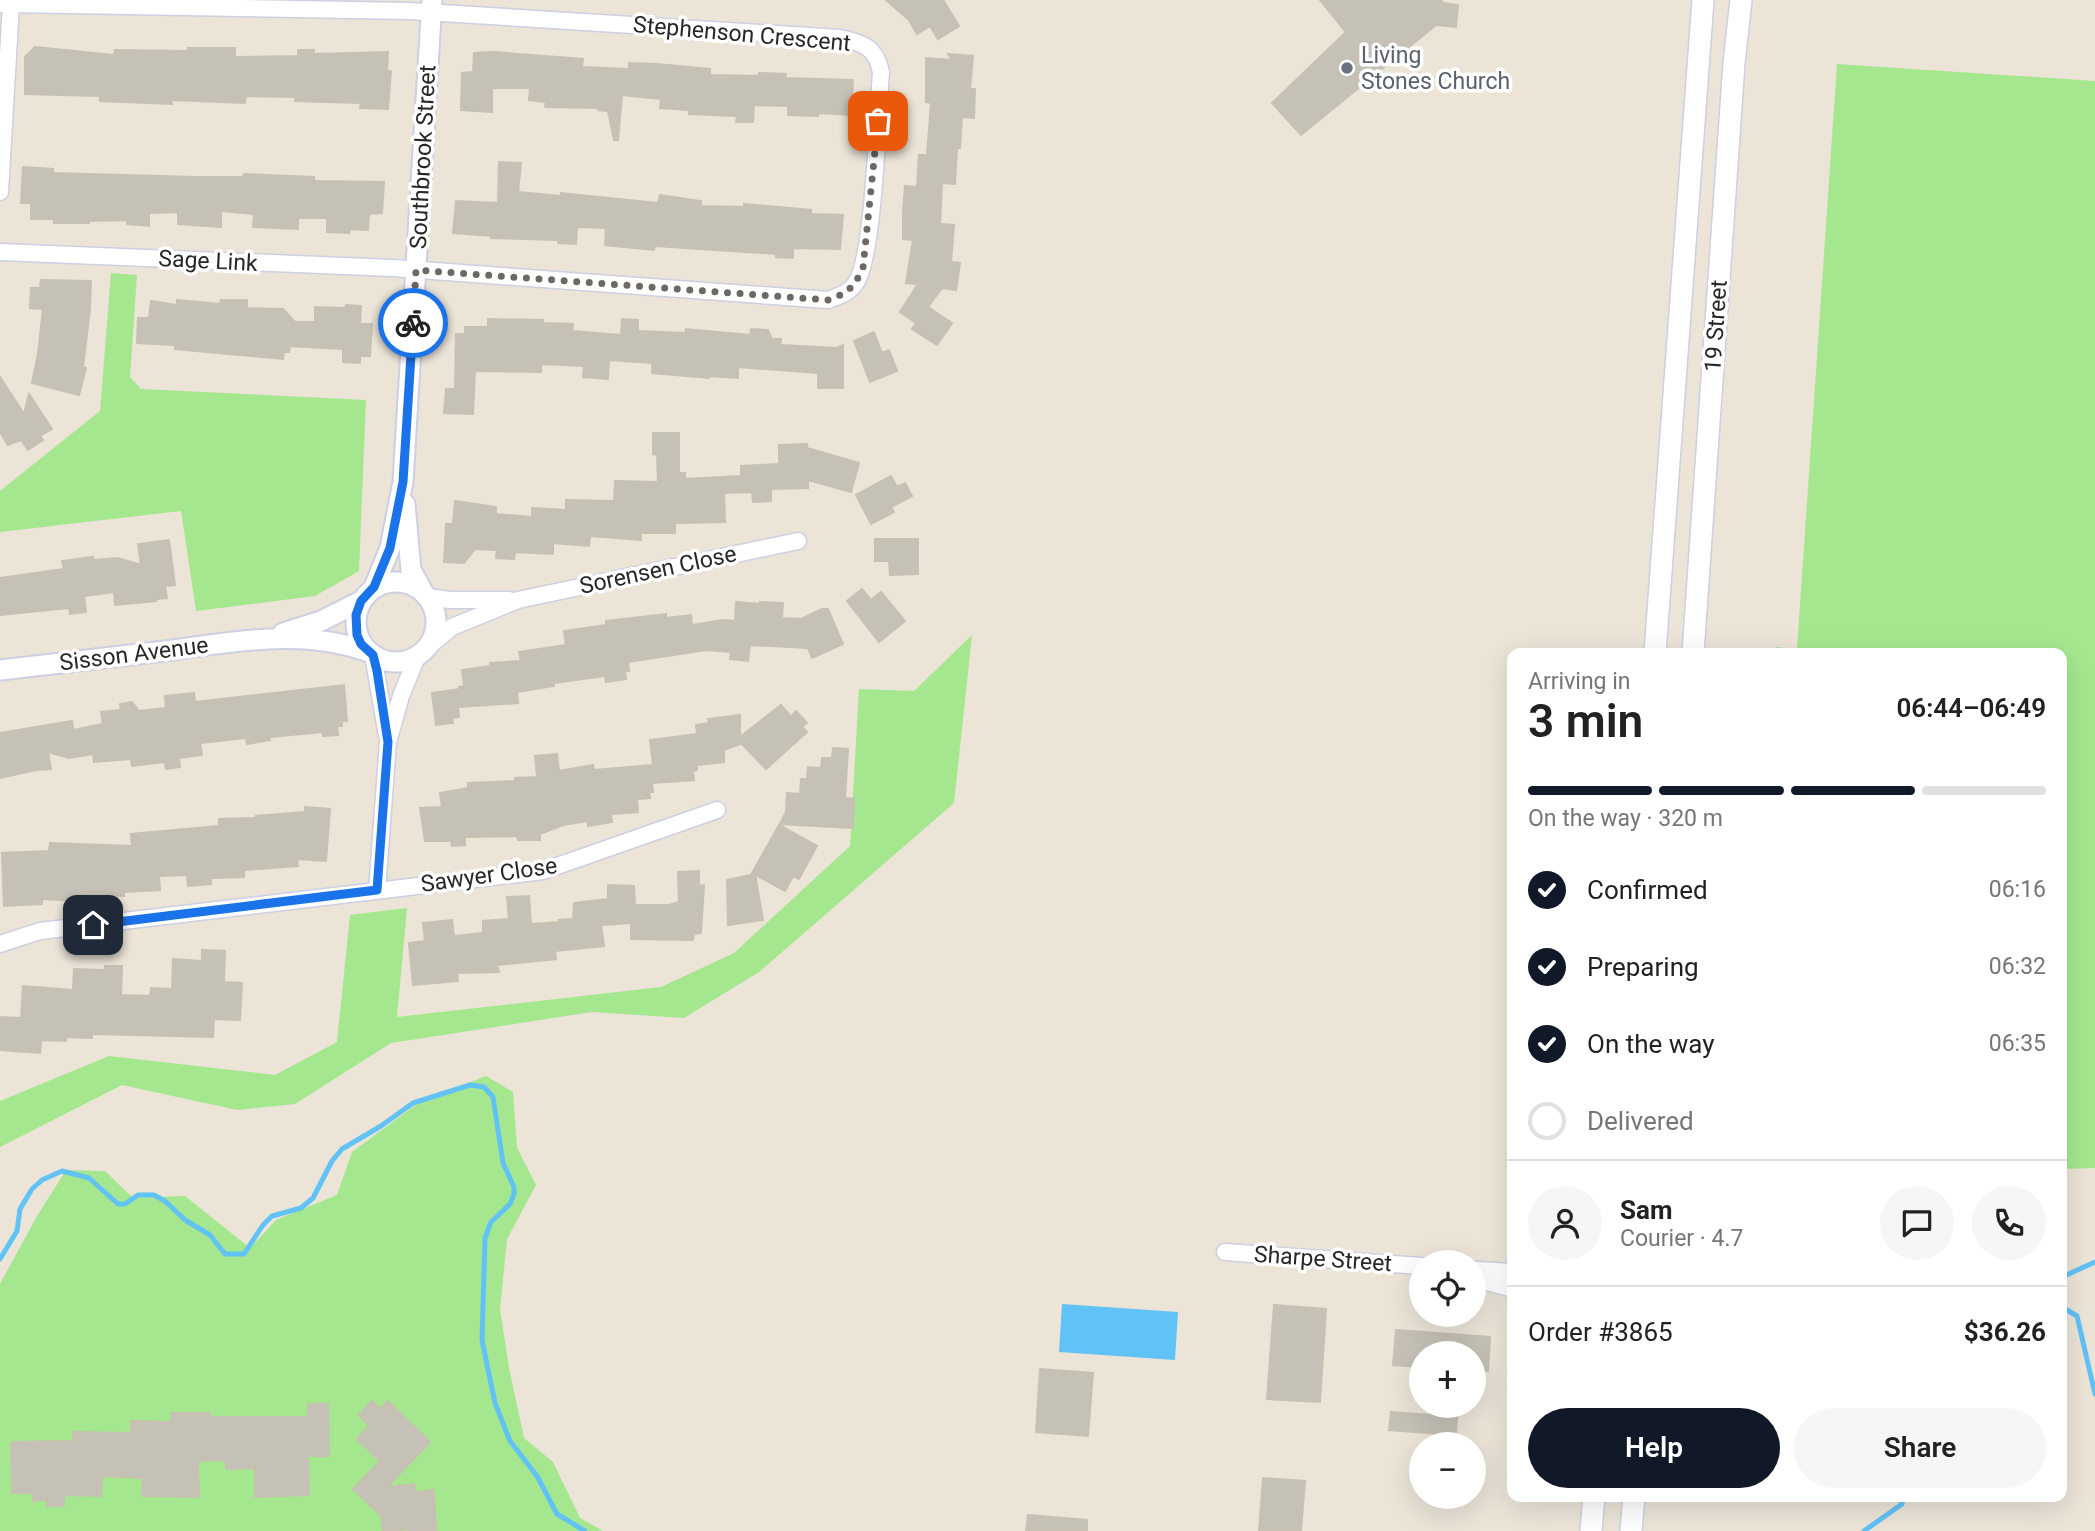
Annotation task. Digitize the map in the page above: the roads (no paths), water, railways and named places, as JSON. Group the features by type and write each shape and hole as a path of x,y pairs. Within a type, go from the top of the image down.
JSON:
{"main road":[{"name":"19 Street","path":"1655,648 1703,0"},
{"name":"19 Street","path":"1693,648 1734,64 1741,0"},
{"path":"1734,64 1751,0"},
{"path":"1486,1279 1507,1285"},
{"path":"1591,1531 1593,1502"},
{"path":"1631,1531 1633,1502"}],"street":[{"name":"Stephenson Crescent","path":"6,4 432,6 840,38 869,48 878,60 881,72 874,170 863,268 856,284 843,295 828,300 416,270"},
{"path":"0,192 6,4"},
{"name":"Southbrook Street","path":"368,594 390,548 403,482 432,6"},
{"name":"Sage Link","path":"0,253 416,270"},
{"name":"Southbrook Street","path":"403,482 411,570 425,594"},
{"name":"Sorensen Close","path":"424,650 452,627 518,600 798,541"},
{"path":"377,890 388,742 401,696 434,634 436,619 425,594 398,582 387,582 368,594 356,615 357,635 361,644 372,654 391,663 412,659 424,650"},
{"name":"Sisson Avenue","path":"269,638 321,621 368,594"},
{"name":"Sorensen Close","path":"425,594 450,600 518,600"},
{"name":"Sisson Avenue","path":"0,670 269,638 323,640 352,646 372,654"},
{"path":"372,654 388,742"},
{"name":"Sawyer Close","path":"0,944 40,931 543,871 717,810"},
{"name":"Sharpe Street","path":"1225,1252 1409,1265"},
{"path":"1486,1270 1507,1272"}],"water":[{"path":"1062,1304 1178,1312 1175,1360 1059,1352"}],"waterway":[{"path":"0,1259 17,1231 20,1209 32,1189 42,1180 62,1171 89,1178 118,1204 125,1204 138,1195 154,1195 165,1201 185,1220 210,1235 225,1254 244,1254 272,1216 301,1208 313,1198 332,1161 342,1149 413,1103 470,1085 484,1087 493,1097 503,1163 514,1187 510,1204 491,1222 485,1238 482,1340 495,1403 510,1441 537,1476 557,1514 585,1531"},
{"path":"2067,1275 2095,1262"},
{"path":"2067,1310 2077,1316 2095,1394"},
{"path":"1864,1531 1902,1502"}],"place":[{"name":"Living Stones Church","path":"1347,68"}]}
